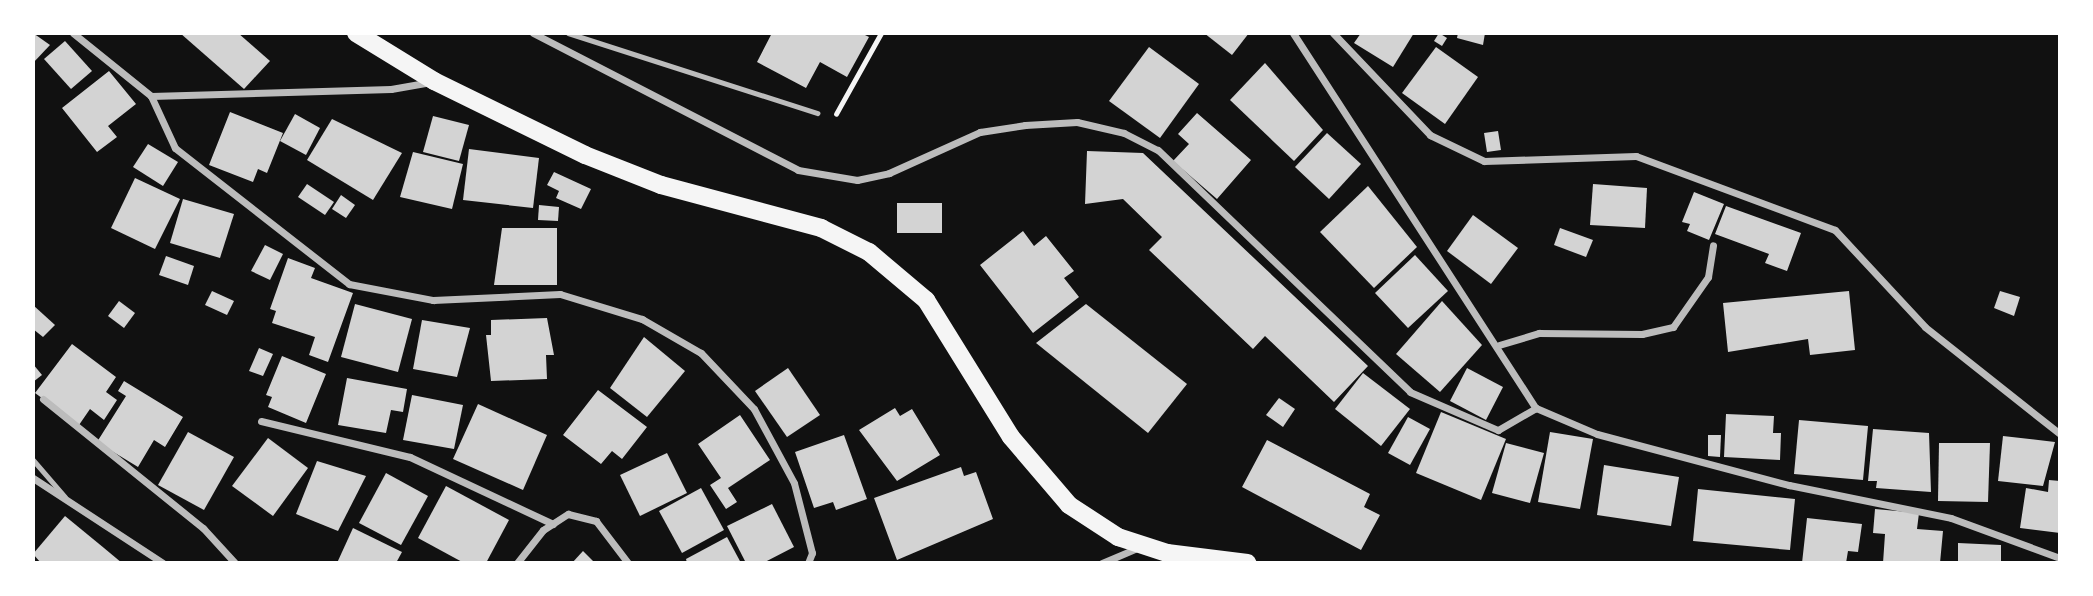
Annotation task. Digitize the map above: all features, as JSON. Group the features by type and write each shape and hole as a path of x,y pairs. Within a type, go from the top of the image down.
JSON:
{"main road":[{"path":"356,33 434,81 621,170 821,228 885,262 947,328 1011,437 1052,489 1088,519 1143,545 1247,563"}],"street":[{"path":"73,33 151,96 175,148 349,284 433,300 560,294 642,319 701,353 754,409 794,483 812,554 808,563"},
{"path":"533,33 798,170 857,180 889,173 980,132 1025,125 1077,122 1124,133 1158,150 1410,392 1498,430 1536,408"},
{"path":"1293,33 1499,345 1536,408 1622,441 1951,518 2060,558"},
{"path":"1333,33 1430,135 1484,161 1636,156 1835,230 1925,327 2060,433"},
{"path":"151,96 391,89 434,81"},
{"path":"1499,345 1539,333 1642,334 1673,327 1708,277 1713,245"},
{"path":"43,399 203,528 235,563"},
{"path":"261,421 410,457 553,524"},
{"path":"33,478 163,563"},
{"path":"517,563 553,524 568,514 596,521 628,563"},
{"path":"1102,563 1143,545"}],"lane":[{"path":"568,33 817,113"},
{"path":"33,460 67,500"}],"path":[{"path":"817,113 834,116 849,100 881,33"}],"building":[{"path":"33,33 50,45 33,63"},
{"path":"180,33 238,33 270,61 244,89"},
{"path":"772,33 861,33 869,37 847,77 820,62 806,88 757,62"},
{"path":"1204,33 1249,33 1232,55"},
{"path":"1361,33 1414,33 1393,67 1354,43"},
{"path":"1439,33 1447,38 1442,46 1434,41"},
{"path":"1458,33 1485,33 1483,45 1457,38"},
{"path":"65,41 92,71 71,89 44,59"},
{"path":"1149,47 1199,84 1160,138 1109,101"},
{"path":"1436,47 1478,77 1445,124 1402,93"},
{"path":"1265,63 1323,130 1294,161 1230,100"},
{"path":"109,71 136,104 108,126 117,137 97,152 62,108"},
{"path":"230,112 283,133 267,173 258,169 253,182 209,165"},
{"path":"1197,113 1251,160 1217,199 1173,161 1189,144 1178,134"},
{"path":"295,114 320,128 306,155 280,141"},
{"path":"433,116 469,125 459,161 423,152"},
{"path":"332,119 402,153 373,200 307,160"},
{"path":"1498,131 1501,150 1487,152 1484,133"},
{"path":"1327,133 1361,164 1329,199 1295,167"},
{"path":"148,144 178,162 163,186 133,167"},
{"path":"469,149 539,158 533,208 463,200"},
{"path":"1087,151 1143,153 1368,366 1334,402 1265,336 1253,349 1149,250 1162,237 1123,199 1085,204"},
{"path":"413,152 463,164 452,209 400,197"},
{"path":"554,172 591,189 581,209 556,198 559,191 547,185"},
{"path":"135,178 180,199 155,249 111,228"},
{"path":"307,184 334,202 325,215 298,197"},
{"path":"1593,184 1647,188 1645,228 1590,225"},
{"path":"1368,186 1417,247 1374,288 1320,232"},
{"path":"1694,192 1724,204 1709,240 1687,231 1690,224 1682,222"},
{"path":"341,195 355,205 346,218 332,209"},
{"path":"183,199 234,214 220,258 170,243"},
{"path":"897,203 942,203 942,233 897,233"},
{"path":"539,205 559,207 558,221 538,220"},
{"path":"1726,206 1801,233 1787,271 1765,263 1769,254 1715,234"},
{"path":"1473,215 1518,248 1491,284 1447,251"},
{"path":"502,228 557,228 557,285 494,285"},
{"path":"1560,228 1593,240 1586,257 1554,245"},
{"path":"1023,231 1034,246 1046,236 1074,271 1064,278 1079,297 1033,333 980,265"},
{"path":"265,245 283,254 270,280 251,271"},
{"path":"1415,255 1448,291 1408,328 1375,293"},
{"path":"166,256 194,266 188,285 159,275"},
{"path":"288,258 315,268 311,278 353,293 328,362 309,355 315,337 272,323 276,311 270,309"},
{"path":"212,291 234,301 227,315 205,305"},
{"path":"1849,291 1855,350 1810,355 1808,339 1728,352 1723,303"},
{"path":"2000,291 2020,297 2014,316 1994,308"},
{"path":"119,301 135,313 124,328 108,316"},
{"path":"1442,301 1482,345 1440,392 1396,354"},
{"path":"355,304 412,319 398,372 341,357"},
{"path":"1086,304 1187,384 1148,433 1036,343"},
{"path":"33,305 55,325 43,337 33,329"},
{"path":"547,318 554,355 546,355 547,379 491,381 486,335 491,335 491,320"},
{"path":"422,320 470,328 457,377 413,369"},
{"path":"644,337 685,371 647,417 610,388"},
{"path":"72,344 116,377 106,392 117,400 104,420 90,409 79,425 35,393"},
{"path":"259,348 273,354 263,376 249,371"},
{"path":"282,356 326,374 306,423 268,407 272,397 266,395"},
{"path":"33,364 42,375 33,382"},
{"path":"788,368 820,415 787,437 755,391"},
{"path":"1467,368 1503,387 1486,420 1450,401"},
{"path":"1363,373 1410,409 1381,446 1335,409"},
{"path":"347,378 407,389 403,412 391,410 386,433 338,425"},
{"path":"124,381 183,417 165,447 154,440 138,467 97,442 126,396 118,391"},
{"path":"598,390 647,427 622,459 612,451 601,464 563,435"},
{"path":"412,395 463,405 454,449 403,440"},
{"path":"1279,398 1295,409 1283,427 1266,415"},
{"path":"478,404 547,435 523,490 453,459"},
{"path":"895,408 900,416 912,409 940,455 897,481 859,430"},
{"path":"1441,412 1506,439 1481,500 1416,473"},
{"path":"1726,414 1774,416 1773,433 1781,433 1780,460 1724,457"},
{"path":"740,415 770,460 728,488 737,502 726,509 710,485 721,478 698,444"},
{"path":"1408,417 1430,429 1410,465 1388,453"},
{"path":"1799,420 1868,426 1863,480 1794,474"},
{"path":"1873,429 1929,433 1931,492 1876,488 1877,481 1868,481"},
{"path":"188,432 234,457 204,510 158,485"},
{"path":"1550,432 1593,439 1580,509 1538,502"},
{"path":"844,435 867,499 836,510 833,502 814,508 795,452"},
{"path":"1708,435 1721,435 1720,457 1708,456"},
{"path":"2003,436 2055,442 2043,486 1998,481"},
{"path":"268,438 308,468 273,516 232,486"},
{"path":"1267,440 1370,494 1364,507 1380,515 1361,550 1242,487"},
{"path":"1506,443 1544,453 1530,503 1492,493"},
{"path":"1939,443 1990,443 1988,502 1938,501"},
{"path":"667,453 687,493 640,516 620,475"},
{"path":"317,461 366,476 338,531 296,514"},
{"path":"1604,465 1679,477 1671,526 1597,515"},
{"path":"961,467 964,476 976,472 993,519 897,560 874,498"},
{"path":"386,473 428,496 401,545 359,523"},
{"path":"2049,480 2060,481 2060,533 2020,528 2026,488 2048,492"},
{"path":"446,486 509,520 486,563 464,563 418,538"},
{"path":"701,488 724,530 682,553 659,511"},
{"path":"1698,489 1795,499 1790,550 1693,541"},
{"path":"772,504 794,547 763,563 746,563 727,526"},
{"path":"1875,509 1919,513 1917,529 1943,531 1940,563 1883,563 1885,534 1873,533"},
{"path":"65,516 122,563 41,563 33,554"},
{"path":"1807,518 1862,524 1858,552 1848,551 1846,563 1802,563"},
{"path":"353,528 402,552 396,563 337,563"},
{"path":"727,537 741,563 687,563 686,559"},
{"path":"1958,543 2001,545 2001,563 1958,563"},
{"path":"583,551 595,563 572,563"}]}
